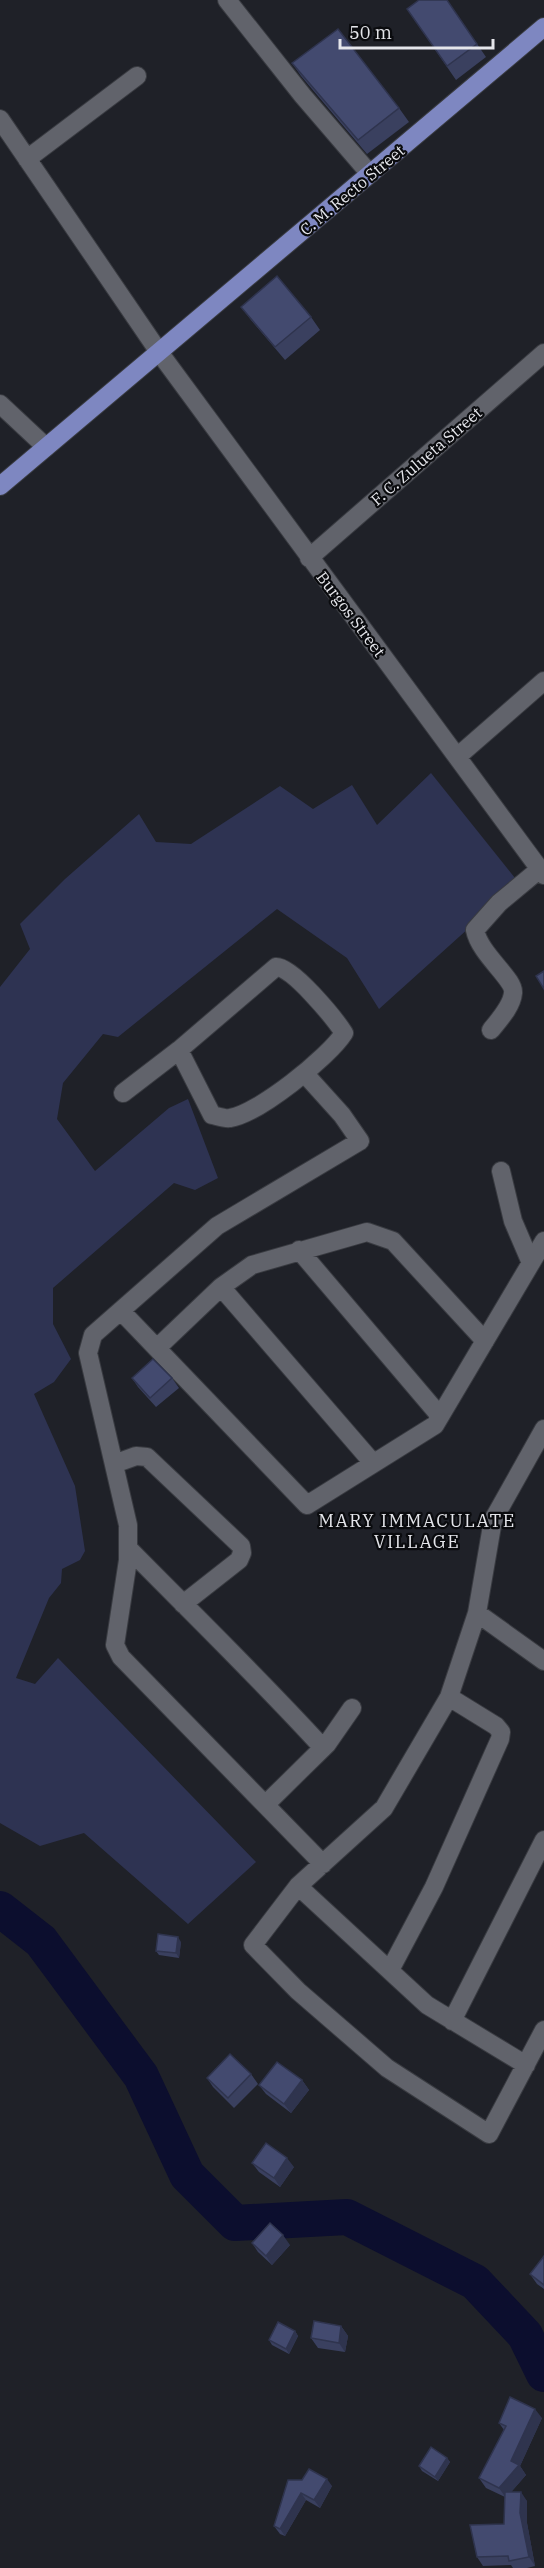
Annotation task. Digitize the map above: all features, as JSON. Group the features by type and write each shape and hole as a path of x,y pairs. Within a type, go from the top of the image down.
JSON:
{"main road":[{"name":"C. M. Recto Street","path":"0,486 544,27"}],"street":[{"path":"227,0 303,96 370,174"},
{"path":"27,159 137,76"},
{"name":"Burgos Street","path":"0,119 159,352 542,872"},
{"name":"F. C. Zulueta Street","path":"309,558 544,354"},
{"path":"0,404 46,447"},
{"path":"457,757 544,681"},
{"path":"491,1030 513,995 513,985 489,960 476,939 475,930 500,903 542,872"},
{"path":"123,1093 179,1050 276,967 280,966 311,993 344,1033 305,1074 247,1112 229,1119 212,1114 179,1050"},
{"path":"305,1074 342,1114 360,1141 217,1226 93,1335 88,1353 128,1525 128,1560 115,1645 121,1657 323,1864"},
{"path":"501,1172 513,1221 531,1263"},
{"path":"157,1348 221,1287 252,1265 367,1232 393,1241 485,1341"},
{"path":"121,1311 307,1505 435,1425 544,1241"},
{"path":"299,1250 440,1416"},
{"path":"221,1287 373,1463"},
{"path":"544,1429 493,1520 477,1613 449,1697 384,1808 298,1886 253,1944 298,1991 387,2068 489,2134 544,2030"},
{"path":"114,1464 136,1456 147,1457 241,1546 242,1553 239,1560 183,1604"},
{"path":"128,1548 244,1668 278,1699 323,1748"},
{"path":"477,1613 544,1661"},
{"path":"390,1970 435,1887 500,1739 501,1732 496,1726 449,1697"},
{"path":"266,1804 323,1748 352,1708"},
{"path":"452,2021 544,1840"},
{"path":"298,1886 426,2005 526,2065"}],"shaded area":[{"path":"431,773 519,883 379,1009 347,958 277,909 118,1037 103,1034 63,1083 57,1119 95,1171 169,1108 188,1099 218,1178 195,1190 174,1183 53,1288 53,1324 71,1359 54,1382 34,1394 75,1486 85,1551 80,1560 62,1569 61,1583 49,1598 16,1678 35,1684 58,1658 256,1862 188,1924 84,1833 40,1846 0,1823 0,987 30,949 20,924 65,879 139,814 156,842 191,844 280,786 313,809 352,785 377,825"}],"building":[{"path":"419,0 447,0 477,44 447,66 407,9"},
{"path":"338,29 399,108 358,140 292,63"},
{"path":"277,276 311,317 275,347 241,307"},
{"path":"544,971 544,989 536,976"},
{"path":"153,1359 172,1378 150,1398 132,1378"},
{"path":"158,1934 178,1937 176,1953 156,1951"},
{"path":"230,2054 251,2074 228,2098 207,2078"},
{"path":"277,2062 302,2080 284,2104 259,2085"},
{"path":"266,2143 287,2158 274,2178 252,2163"},
{"path":"270,2223 283,2235 266,2256 252,2243"},
{"path":"544,2256 544,2285 530,2274"},
{"path":"314,2321 341,2326 339,2343 311,2338"},
{"path":"278,2322 295,2331 286,2349 269,2340"},
{"path":"510,2397 535,2409 511,2461 519,2465 499,2488 479,2478 506,2426 499,2423"},
{"path":"431,2447 447,2458 435,2477 419,2466"},
{"path":"309,2469 327,2479 314,2500 301,2493 280,2529 274,2526 288,2480 302,2480"},
{"path":"505,2492 521,2492 520,2513 529,2557 509,2561 508,2556 477,2557 470,2525 504,2524"}],"waterway":[{"path":"0,1909 41,1941 141,2076 187,2175 235,2223 347,2217 475,2282 525,2335 544,2374"}],"district":[{"name":"MARY IMMACULATE VILLAGE","path":"417,1531"}]}
